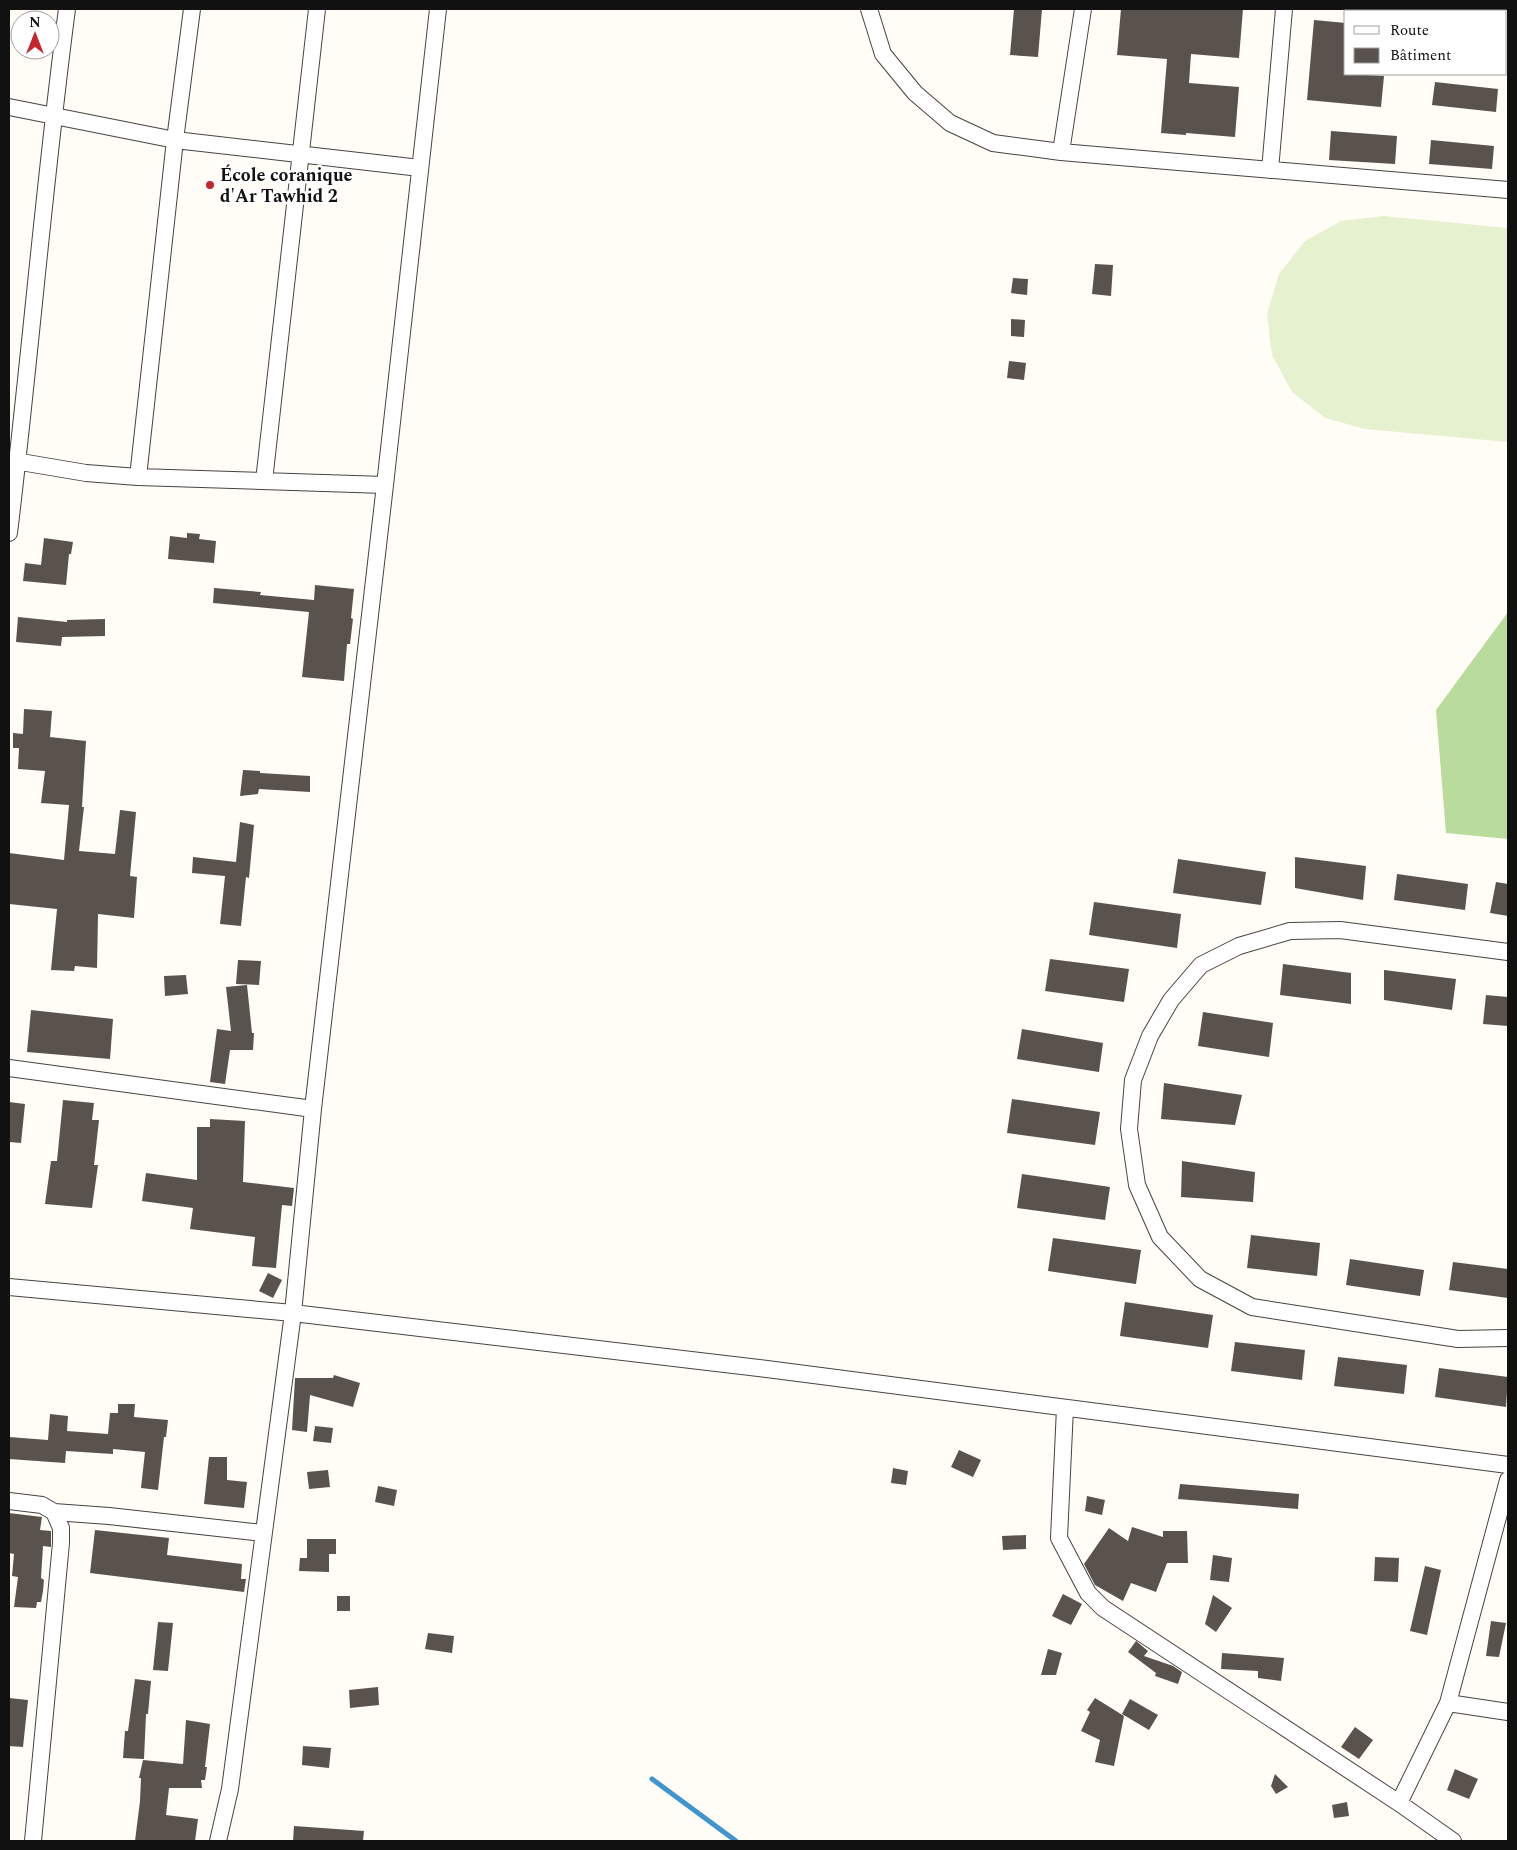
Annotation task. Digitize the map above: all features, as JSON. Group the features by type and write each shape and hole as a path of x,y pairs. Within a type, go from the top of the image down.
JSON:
{"street":[{"path":"9,533 13,461 52,116 67,9"},
{"path":"138,477 175,140 192,9"},
{"path":"264,481 317,9"},
{"path":"218,1841 230,1789 293,1314 313,1109 438,9"},
{"path":"869,9 883,54 915,93 950,123 993,143 1061,152 1508,190"},
{"path":"1061,152 1083,9"},
{"path":"1270,170 1284,9"},
{"path":"9,107 175,140 420,168"},
{"path":"13,461 86,473 138,477 385,485"},
{"path":"1508,952 1340,930 1290,931 1239,946 1201,966 1167,1007 1150,1036 1133,1080 1129,1129 1137,1185 1160,1237 1200,1279 1252,1307 1458,1339 1508,1338"},
{"path":"9,1068 313,1109"},
{"path":"9,1287 293,1314 767,1369 1508,1465"},
{"path":"1065,1408 1059,1538 1088,1593 1104,1608 1453,1841"},
{"path":"1399,1804 1448,1703 1508,1480"},
{"path":"9,1501 42,1505 54,1512 263,1533"},
{"path":"33,1841 61,1543 61,1528 54,1512"},
{"path":"1448,1703 1508,1712"}],"green space":[{"path":"1383,216 1508,228 1508,442 1365,429 1325,418 1292,392 1272,355 1267,314 1279,274 1305,241 1341,221"},
{"path":"1508,612 1508,839 1446,833 1436,710"}],"building":[{"path":"1014,9 1042,9 1038,57 1010,55"},
{"path":"1121,9 1243,9 1239,58 1191,54 1189,83 1239,87 1235,137 1161,133 1167,59 1117,55"},
{"path":"1314,20 1344,23 1344,75 1384,76 1381,107 1307,100"},
{"path":"1435,82 1498,89 1496,112 1432,105"},
{"path":"1331,131 1397,136 1395,164 1329,160"},
{"path":"1431,140 1494,146 1492,169 1429,164"},
{"path":"1095,264 1113,265 1111,296 1092,294"},
{"path":"1013,278 1028,279 1027,295 1011,293"},
{"path":"1011,319 1025,320 1024,337 1011,336"},
{"path":"1009,361 1026,363 1024,380 1007,378"},
{"path":"187,533 200,534 199,539 216,541 214,563 168,559 170,536 187,538"},
{"path":"44,538 73,542 71,554 69,554 66,585 23,581 25,563 41,565"},
{"path":"315,585 354,589 351,618 353,619 350,644 347,644 344,681 302,677 309,612 213,603 214,588 261,592 260,595 314,600"},
{"path":"18,617 67,622 67,620 105,619 105,636 62,637 61,646 16,642"},
{"path":"24,709 52,711 50,737 86,741 82,807 84,807 79,851 115,854 120,810 136,812 130,876 137,877 134,918 98,914 97,968 75,966 74,971 51,970 57,909 9,904 9,853 64,860 69,805 41,803 45,771 18,769 19,748 13,748 13,733 23,734"},
{"path":"243,770 310,776 310,792 259,789 258,794 240,796"},
{"path":"240,822 254,825 249,878 246,877 241,926 220,924 225,876 192,873 193,857 236,862"},
{"path":"1295,857 1366,866 1363,900 1295,888"},
{"path":"1178,859 1266,872 1261,905 1173,893"},
{"path":"1397,874 1468,884 1465,910 1394,900"},
{"path":"1496,882 1508,884 1508,916 1490,913"},
{"path":"1094,902 1181,914 1177,948 1089,935"},
{"path":"1050,959 1129,969 1124,1002 1045,991"},
{"path":"238,960 261,961 259,985 236,984"},
{"path":"1283,964 1351,973 1351,1004 1280,995"},
{"path":"1384,970 1456,979 1452,1010 1384,1000"},
{"path":"186,975 188,994 165,996 164,976"},
{"path":"247,985 252,1033 254,1033 253,1050 230,1050 225,1084 210,1082 217,1029 231,1031 226,987"},
{"path":"1486,995 1508,997 1508,1026 1483,1024"},
{"path":"31,1010 113,1019 110,1059 27,1052"},
{"path":"1203,1012 1273,1023 1269,1057 1198,1046"},
{"path":"1022,1029 1103,1043 1099,1072 1017,1059"},
{"path":"1164,1083 1242,1095 1235,1125 1161,1119"},
{"path":"1012,1099 1100,1112 1095,1145 1007,1133"},
{"path":"63,1100 94,1103 92,1120 99,1120 94,1165 98,1165 92,1208 45,1204 51,1161 57,1161"},
{"path":"9,1102 25,1104 21,1143 9,1142"},
{"path":"210,1119 245,1121 243,1182 294,1188 292,1206 282,1205 276,1268 252,1266 255,1237 190,1229 193,1208 142,1201 146,1173 197,1180 197,1127 210,1127"},
{"path":"1182,1161 1255,1172 1253,1202 1181,1197"},
{"path":"1022,1174 1110,1187 1105,1220 1017,1208"},
{"path":"1251,1235 1320,1243 1317,1276 1247,1268"},
{"path":"1053,1238 1141,1250 1136,1284 1048,1271"},
{"path":"1350,1259 1424,1270 1420,1296 1346,1285"},
{"path":"1453,1262 1508,1269 1508,1298 1449,1290"},
{"path":"268,1273 282,1280 273,1298 259,1291"},
{"path":"1125,1302 1213,1315 1208,1348 1120,1336"},
{"path":"1235,1342 1305,1350 1302,1380 1231,1371"},
{"path":"1338,1357 1407,1365 1404,1394 1334,1386"},
{"path":"1439,1368 1508,1377 1506,1407 1435,1397"},
{"path":"334,1375 360,1383 353,1407 310,1395 307,1432 292,1430 295,1378 333,1378"},
{"path":"118,1404 135,1404 134,1417 168,1420 166,1437 164,1437 158,1490 141,1488 145,1452 113,1449 113,1454 66,1451 65,1463 9,1459 9,1437 48,1440 50,1414 68,1416 67,1431 108,1434 110,1413 118,1413"},
{"path":"315,1426 333,1428 331,1443 313,1441"},
{"path":"959,1450 981,1460 973,1477 951,1467"},
{"path":"209,1457 227,1457 227,1480 247,1482 244,1508 204,1504"},
{"path":"893,1468 908,1471 906,1485 891,1483"},
{"path":"328,1470 330,1487 309,1489 307,1472"},
{"path":"1180,1484 1299,1494 1298,1509 1178,1499"},
{"path":"378,1486 397,1490 394,1506 375,1502"},
{"path":"1087,1496 1105,1500 1102,1515 1085,1511"},
{"path":"9,1513 42,1517 40,1530 51,1531 51,1547 43,1546 41,1578 44,1580 43,1591 41,1602 37,1602 36,1608 14,1607 18,1577 12,1576 14,1554 9,1553"},
{"path":"1132,1527 1163,1537 1163,1531 1187,1531 1188,1563 1167,1563 1156,1592 1131,1583 1123,1601 1095,1585 1084,1564 1109,1528 1128,1541"},
{"path":"95,1530 169,1538 167,1555 242,1564 241,1579 246,1579 244,1592 90,1573"},
{"path":"1026,1535 1026,1549 1003,1550 1002,1536"},
{"path":"307,1539 336,1539 336,1554 329,1554 329,1572 299,1571 300,1558 307,1558"},
{"path":"1213,1555 1232,1558 1229,1582 1210,1580"},
{"path":"1375,1557 1399,1558 1398,1582 1374,1581"},
{"path":"1425,1566 1441,1570 1427,1635 1410,1631"},
{"path":"1063,1594 1082,1604 1071,1625 1052,1616"},
{"path":"1213,1595 1232,1608 1216,1632 1205,1624"},
{"path":"337,1596 350,1596 350,1611 337,1611"},
{"path":"1491,1621 1506,1623 1499,1657 1486,1656"},
{"path":"158,1622 173,1623 168,1671 153,1670"},
{"path":"428,1633 454,1636 452,1653 425,1649"},
{"path":"1136,1641 1148,1651 1144,1656 1173,1666 1182,1672 1178,1684 1155,1676 1156,1673 1128,1652"},
{"path":"1048,1649 1062,1653 1056,1675 1041,1675"},
{"path":"1222,1653 1284,1658 1281,1681 1258,1678 1258,1671 1221,1669"},
{"path":"135,1679 151,1681 148,1714 146,1714 144,1759 123,1758 125,1731 128,1731"},
{"path":"378,1687 379,1705 350,1708 349,1690"},
{"path":"9,1698 28,1700 23,1747 9,1746"},
{"path":"1095,1698 1124,1716 1114,1766 1095,1762 1100,1740 1081,1731 1090,1712 1087,1710"},
{"path":"1130,1699 1158,1715 1149,1730 1122,1714"},
{"path":"186,1720 210,1724 205,1780 201,1780 202,1788 169,1788 166,1815 198,1819 195,1841 135,1841 140,1801 141,1778 139,1778 143,1760 183,1764"},
{"path":"1355,1727 1373,1740 1359,1759 1341,1747"},
{"path":"303,1746 331,1748 329,1768 302,1765"},
{"path":"1455,1769 1478,1779 1469,1799 1447,1790"},
{"path":"1275,1774 1288,1787 1276,1794 1271,1786"},
{"path":"1347,1802 1349,1816 1334,1818 1332,1805"},
{"path":"294,1826 364,1831 363,1841 293,1841"}],"waterway":[{"path":"652,1779 736,1841"}],"place":[{"name":"École coranique d'Ar Tawhid 2","path":"210,185"}]}
